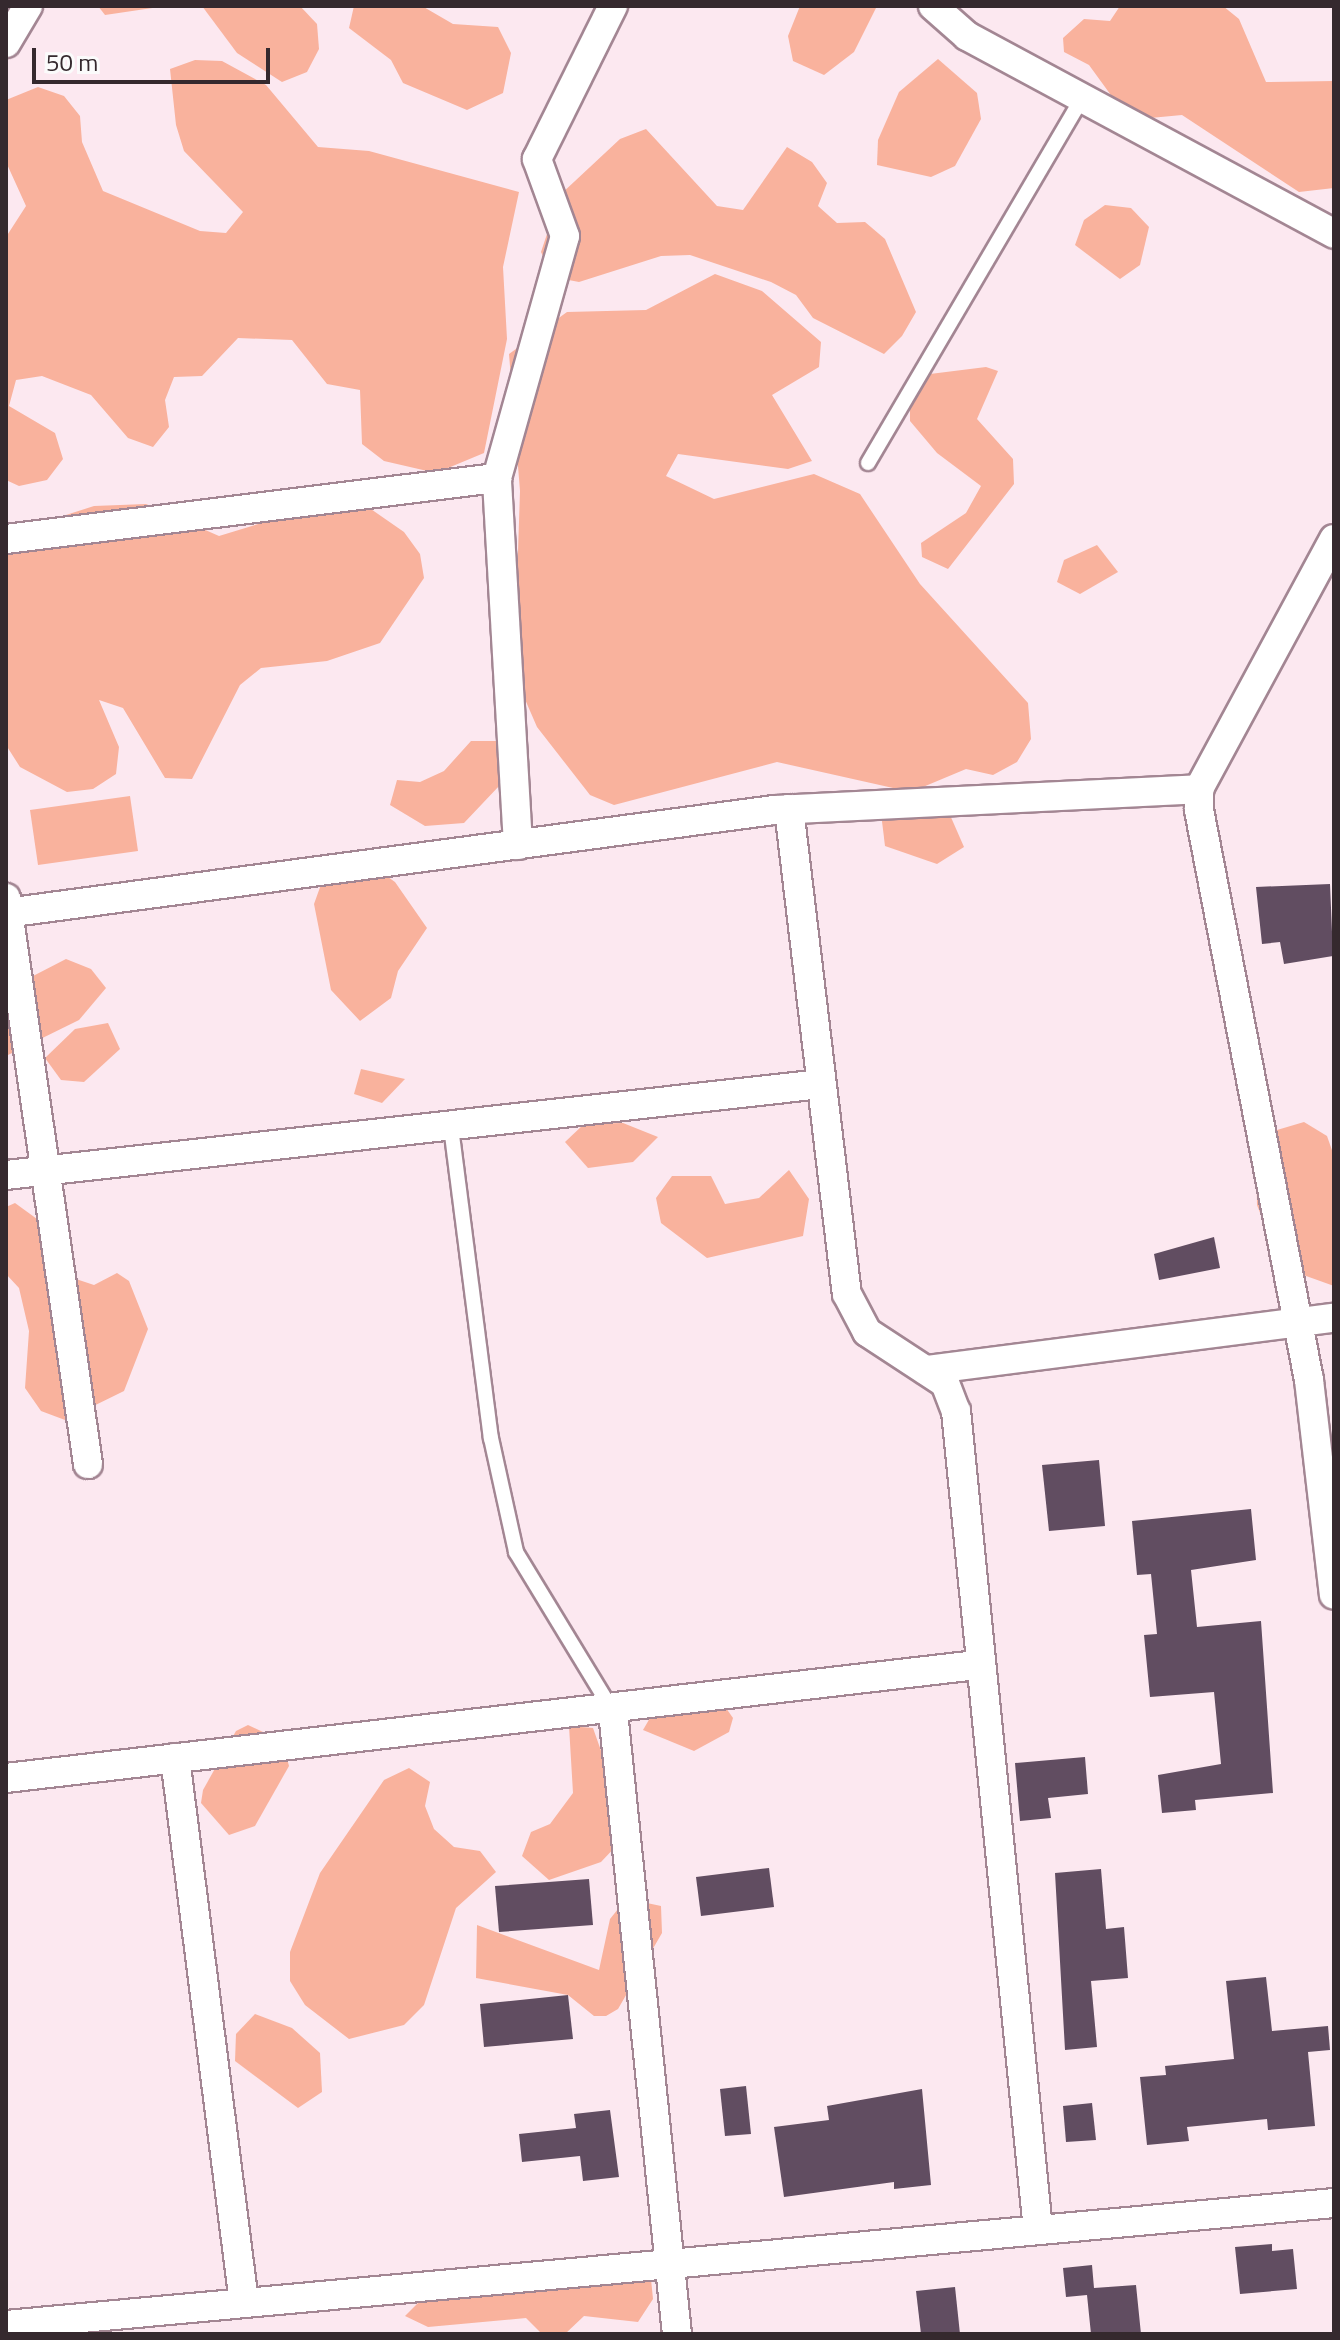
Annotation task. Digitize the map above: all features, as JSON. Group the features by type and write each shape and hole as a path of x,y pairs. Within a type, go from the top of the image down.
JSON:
{"street":[{"path":"6,43 28,6"},
{"path":"518,845 497,478 565,236 537,159 613,6"},
{"path":"933,6 967,36 1334,234"},
{"path":"6,539 497,478"},
{"path":"1334,539 1263,664 1201,786 1293,1323 1320,1448 1334,1595"},
{"path":"88,1464 7,908 789,809 1201,786"},
{"path":"789,809 847,1294 867,1332 945,1383 956,1411 976,1665 1038,2230"},
{"path":"6,1175 821,1084"},
{"path":"926,1370 1334,1318"},
{"path":"6,1778 613,1712 976,1665"},
{"path":"613,1712 677,2334"},
{"path":"175,1758 244,2303"},
{"path":"6,2325 1334,2203"}],"lane":[{"path":"868,463 1082,98"},
{"path":"451,1127 491,1438 516,1552 613,1712"}],"shaded area":[{"path":"98,6 166,6 105,15"},
{"path":"202,6 300,6 317,24 319,49 307,72 282,82 237,53"},
{"path":"354,6 422,6 453,24 498,27 511,53 503,93 467,110 403,83 391,60 349,28"},
{"path":"800,6 877,6 854,52 824,75 793,61 788,36"},
{"path":"1120,6 1223,6 1239,19 1266,82 1334,81 1334,188 1299,192 1182,115 1129,120 1089,65 1064,52 1063,38 1084,19 1110,21"},
{"path":"938,59 977,93 981,119 955,166 931,177 877,165 878,140 899,92"},
{"path":"195,60 222,61 266,85 318,147 369,151 519,192 503,267 507,339 484,453 436,473 384,461 362,444 360,390 327,384 292,340 238,338 202,376 174,377 165,400 169,427 153,447 128,438 91,395 42,376 16,380 9,406 55,433 63,459 47,480 19,486 6,480 6,237 26,206 6,162 6,100 38,87 64,96 80,116 82,142 103,191 200,231 226,233 243,212 184,151 176,125 170,69"},
{"path":"646,129 717,206 743,210 787,147 812,162 827,183 818,206 837,223 865,222 885,239 916,312 902,336 884,354 813,318 796,295 771,282 690,255 661,256 579,282 553,277 541,252 560,195 620,139"},
{"path":"1105,205 1131,208 1149,227 1140,265 1120,279 1075,245 1084,220"},
{"path":"715,274 762,291 821,342 819,367 772,395 812,461 788,469 678,454 666,476 714,499 814,474 860,494 920,584 1028,703 1031,739 1017,762 993,775 966,769 911,792 777,762 614,805 590,795 537,727 514,674 520,491 509,354 567,312 646,310"},
{"path":"986,367 998,371 977,419 1013,459 1014,484 948,569 922,557 921,543 966,513 981,486 937,453 910,421 910,396 930,374"},
{"path":"342,489 404,532 420,554 424,578 380,643 327,661 261,668 240,685 192,779 165,778 123,708 99,700 119,747 116,774 93,789 67,792 20,767 6,745 6,546 41,523 94,506 146,504 219,536 268,521 316,492"},
{"path":"1097,545 1118,572 1080,594 1057,582 1064,560"},
{"path":"471,741 497,741 500,785 464,823 425,826 390,805 397,780 420,782 444,771"},
{"path":"130,796 138,851 38,865 30,810"},
{"path":"881,813 950,815 964,847 937,864 885,846"},
{"path":"364,860 395,882 427,928 398,971 391,998 360,1021 331,990 314,904 323,879"},
{"path":"66,959 91,969 106,988 79,1020 6,1056 6,990"},
{"path":"108,1023 120,1049 84,1082 61,1080 45,1058 75,1029"},
{"path":"361,1069 405,1079 382,1103 354,1094"},
{"path":"1304,1122 1327,1136 1334,1156 1334,1286 1295,1272 1276,1254 1257,1205 1256,1148 1277,1130"},
{"path":"623,1123 658,1137 633,1162 588,1168 565,1142 584,1124"},
{"path":"789,1170 809,1199 803,1236 707,1258 661,1223 656,1198 672,1176 711,1176 725,1204 759,1198"},
{"path":"15,1203 37,1219 70,1277 94,1285 117,1273 129,1281 148,1329 124,1391 65,1420 41,1411 25,1388 29,1331 19,1288 6,1274 6,1207"},
{"path":"701,1693 721,1701 733,1718 729,1732 694,1751 643,1730 650,1718"},
{"path":"248,1725 282,1741 289,1766 255,1826 229,1835 201,1803 203,1790 236,1731"},
{"path":"569,1726 593,1728 618,1799 619,1843 601,1862 549,1880 522,1856 531,1832 550,1824 573,1793"},
{"path":"409,1768 430,1782 425,1806 434,1829 454,1847 480,1851 496,1872 456,1908 424,2005 404,2025 349,2039 305,2005 290,1981 290,1952 320,1873 384,1780"},
{"path":"647,1903 661,1906 662,1933 618,2009 606,2016 594,2016 568,1995 476,1978 477,1925 599,1970 610,1919 618,1909"},
{"path":"255,2014 292,2028 320,2053 322,2092 298,2108 235,2061 236,2034"},
{"path":"651,2279 653,2299 638,2322 584,2316 565,2334 542,2334 526,2318 428,2327 405,2316 422,2299"}],"building":[{"path":"1330,884 1333,956 1284,964 1280,942 1262,944 1256,887"},
{"path":"1214,1237 1220,1268 1159,1280 1154,1254"},
{"path":"1099,1460 1105,1526 1049,1531 1042,1465"},
{"path":"1251,1509 1256,1560 1191,1570 1197,1627 1261,1621 1273,1793 1195,1800 1196,1810 1162,1813 1158,1775 1221,1764 1214,1692 1150,1697 1144,1635 1157,1634 1151,1574 1137,1575 1132,1521"},
{"path":"1085,1757 1088,1794 1048,1798 1051,1818 1020,1821 1015,1763"},
{"path":"769,1868 774,1907 701,1916 696,1877"},
{"path":"1101,1869 1106,1929 1124,1927 1128,1978 1091,1981 1097,2047 1065,2050 1055,1873"},
{"path":"589,1879 593,1925 499,1932 495,1886"},
{"path":"1266,1977 1272,2031 1328,2026 1330,2050 1308,2052 1315,2126 1268,2130 1267,2119 1187,2127 1189,2141 1147,2145 1140,2077 1166,2075 1165,2066 1234,2059 1226,1981"},
{"path":"568,1995 573,2039 484,2047 480,2004"},
{"path":"746,2086 751,2134 725,2136 720,2089"},
{"path":"922,2089 931,2185 894,2189 894,2182 784,2197 774,2127 829,2120 827,2106"},
{"path":"1092,2103 1096,2140 1066,2142 1063,2106"},
{"path":"610,2110 619,2177 583,2181 580,2156 522,2162 519,2134 576,2128 574,2114"},
{"path":"1272,2244 1272,2251 1293,2249 1297,2289 1240,2294 1235,2247"},
{"path":"1092,2265 1094,2288 1136,2285 1141,2334 1091,2334 1087,2295 1066,2297 1063,2268"},
{"path":"955,2287 960,2334 921,2334 916,2291"}]}
